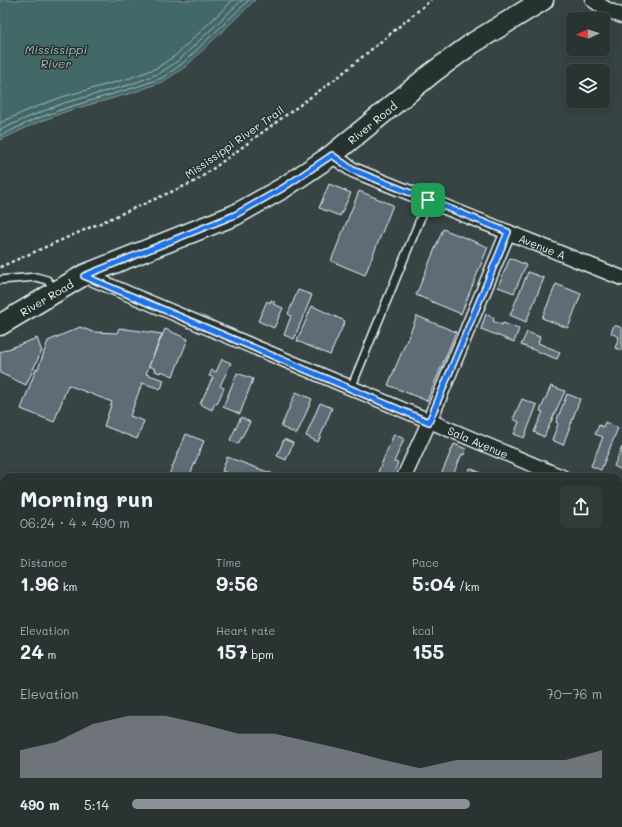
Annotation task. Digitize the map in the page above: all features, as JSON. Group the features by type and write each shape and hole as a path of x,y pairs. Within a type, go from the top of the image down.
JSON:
{"main road":[{"name":"River Road","path":"0,325 84,276 235,215 283,188 332,155 432,73 474,43 543,0"}],"street":[{"path":"593,0 606,9 622,16"},
{"name":"Avenue A","path":"332,155 353,170 622,278"},
{"path":"406,473 429,422 508,232"},
{"name":"Sala Avenue","path":"84,276 552,473"}],"lane":[{"path":"351,388 428,200"},
{"path":"0,280 36,277 48,280 56,291"}],"path":[{"name":"Mississippi River Trail","path":"0,266 196,181 338,77 430,0"}],"water":[{"name":"Mississippi River","path":"0,0 255,0 185,67 164,81 135,92 67,111 0,140"}],"building":[{"path":"329,184 351,193 340,216 319,208"},
{"path":"359,191 393,205 365,275 331,261"},
{"path":"443,229 488,247 461,314 416,295"},
{"path":"510,258 526,265 514,293 498,287"},
{"path":"528,272 544,278 526,322 510,315"},
{"path":"556,284 581,294 568,328 542,318"},
{"path":"298,290 312,295 294,339 284,335 291,316 288,314"},
{"path":"271,300 275,302 273,304 283,308 274,328 258,321 267,301 270,303"},
{"path":"312,306 345,321 330,355 297,341"},
{"path":"486,314 494,318 493,321 519,329 514,342 481,329"},
{"path":"417,316 456,332 427,401 388,385"},
{"path":"614,325 622,328 622,350 615,348 619,337 611,333"},
{"path":"80,327 93,332 117,333 119,328 162,334 146,374 164,380 161,389 142,383 130,416 144,421 137,439 104,426 112,402 68,385 54,422 21,409 48,341"},
{"path":"165,329 188,339 173,376 161,371 160,373 155,371 156,369 149,366"},
{"path":"527,332 540,337 538,343 560,352 557,359 521,345"},
{"path":"37,338 42,352 26,385 0,373 0,352"},
{"path":"222,359 231,363 220,386 224,388 217,404 215,403 212,410 200,404 213,377 209,376 212,370 216,372"},
{"path":"237,373 253,379 240,414 223,407"},
{"path":"551,386 565,391 544,437 534,432 543,412 540,411"},
{"path":"296,392 312,399 297,434 281,427"},
{"path":"567,394 580,399 563,445 552,440 558,424 556,422"},
{"path":"522,399 537,405 524,438 514,434 519,422 513,419"},
{"path":"320,403 332,408 318,442 306,436"},
{"path":"241,417 250,422 238,444 230,440"},
{"path":"605,422 618,428 601,470 591,466 603,437 595,434 599,425 603,427"},
{"path":"186,434 204,441 191,473 170,473"},
{"path":"394,434 404,439 394,462 398,463 394,473 378,473"},
{"path":"284,439 293,443 286,460 277,456"},
{"path":"454,444 466,449 464,455 462,454 454,473 442,473"},
{"path":"622,447 622,470 614,466"},
{"path":"227,457 271,473 227,473 222,471"},
{"path":"470,468 481,473 468,473"}],"route":[{"path":"332,155 353,170 428,200 508,232 429,422 84,276 235,215 283,188 332,155"}]}
